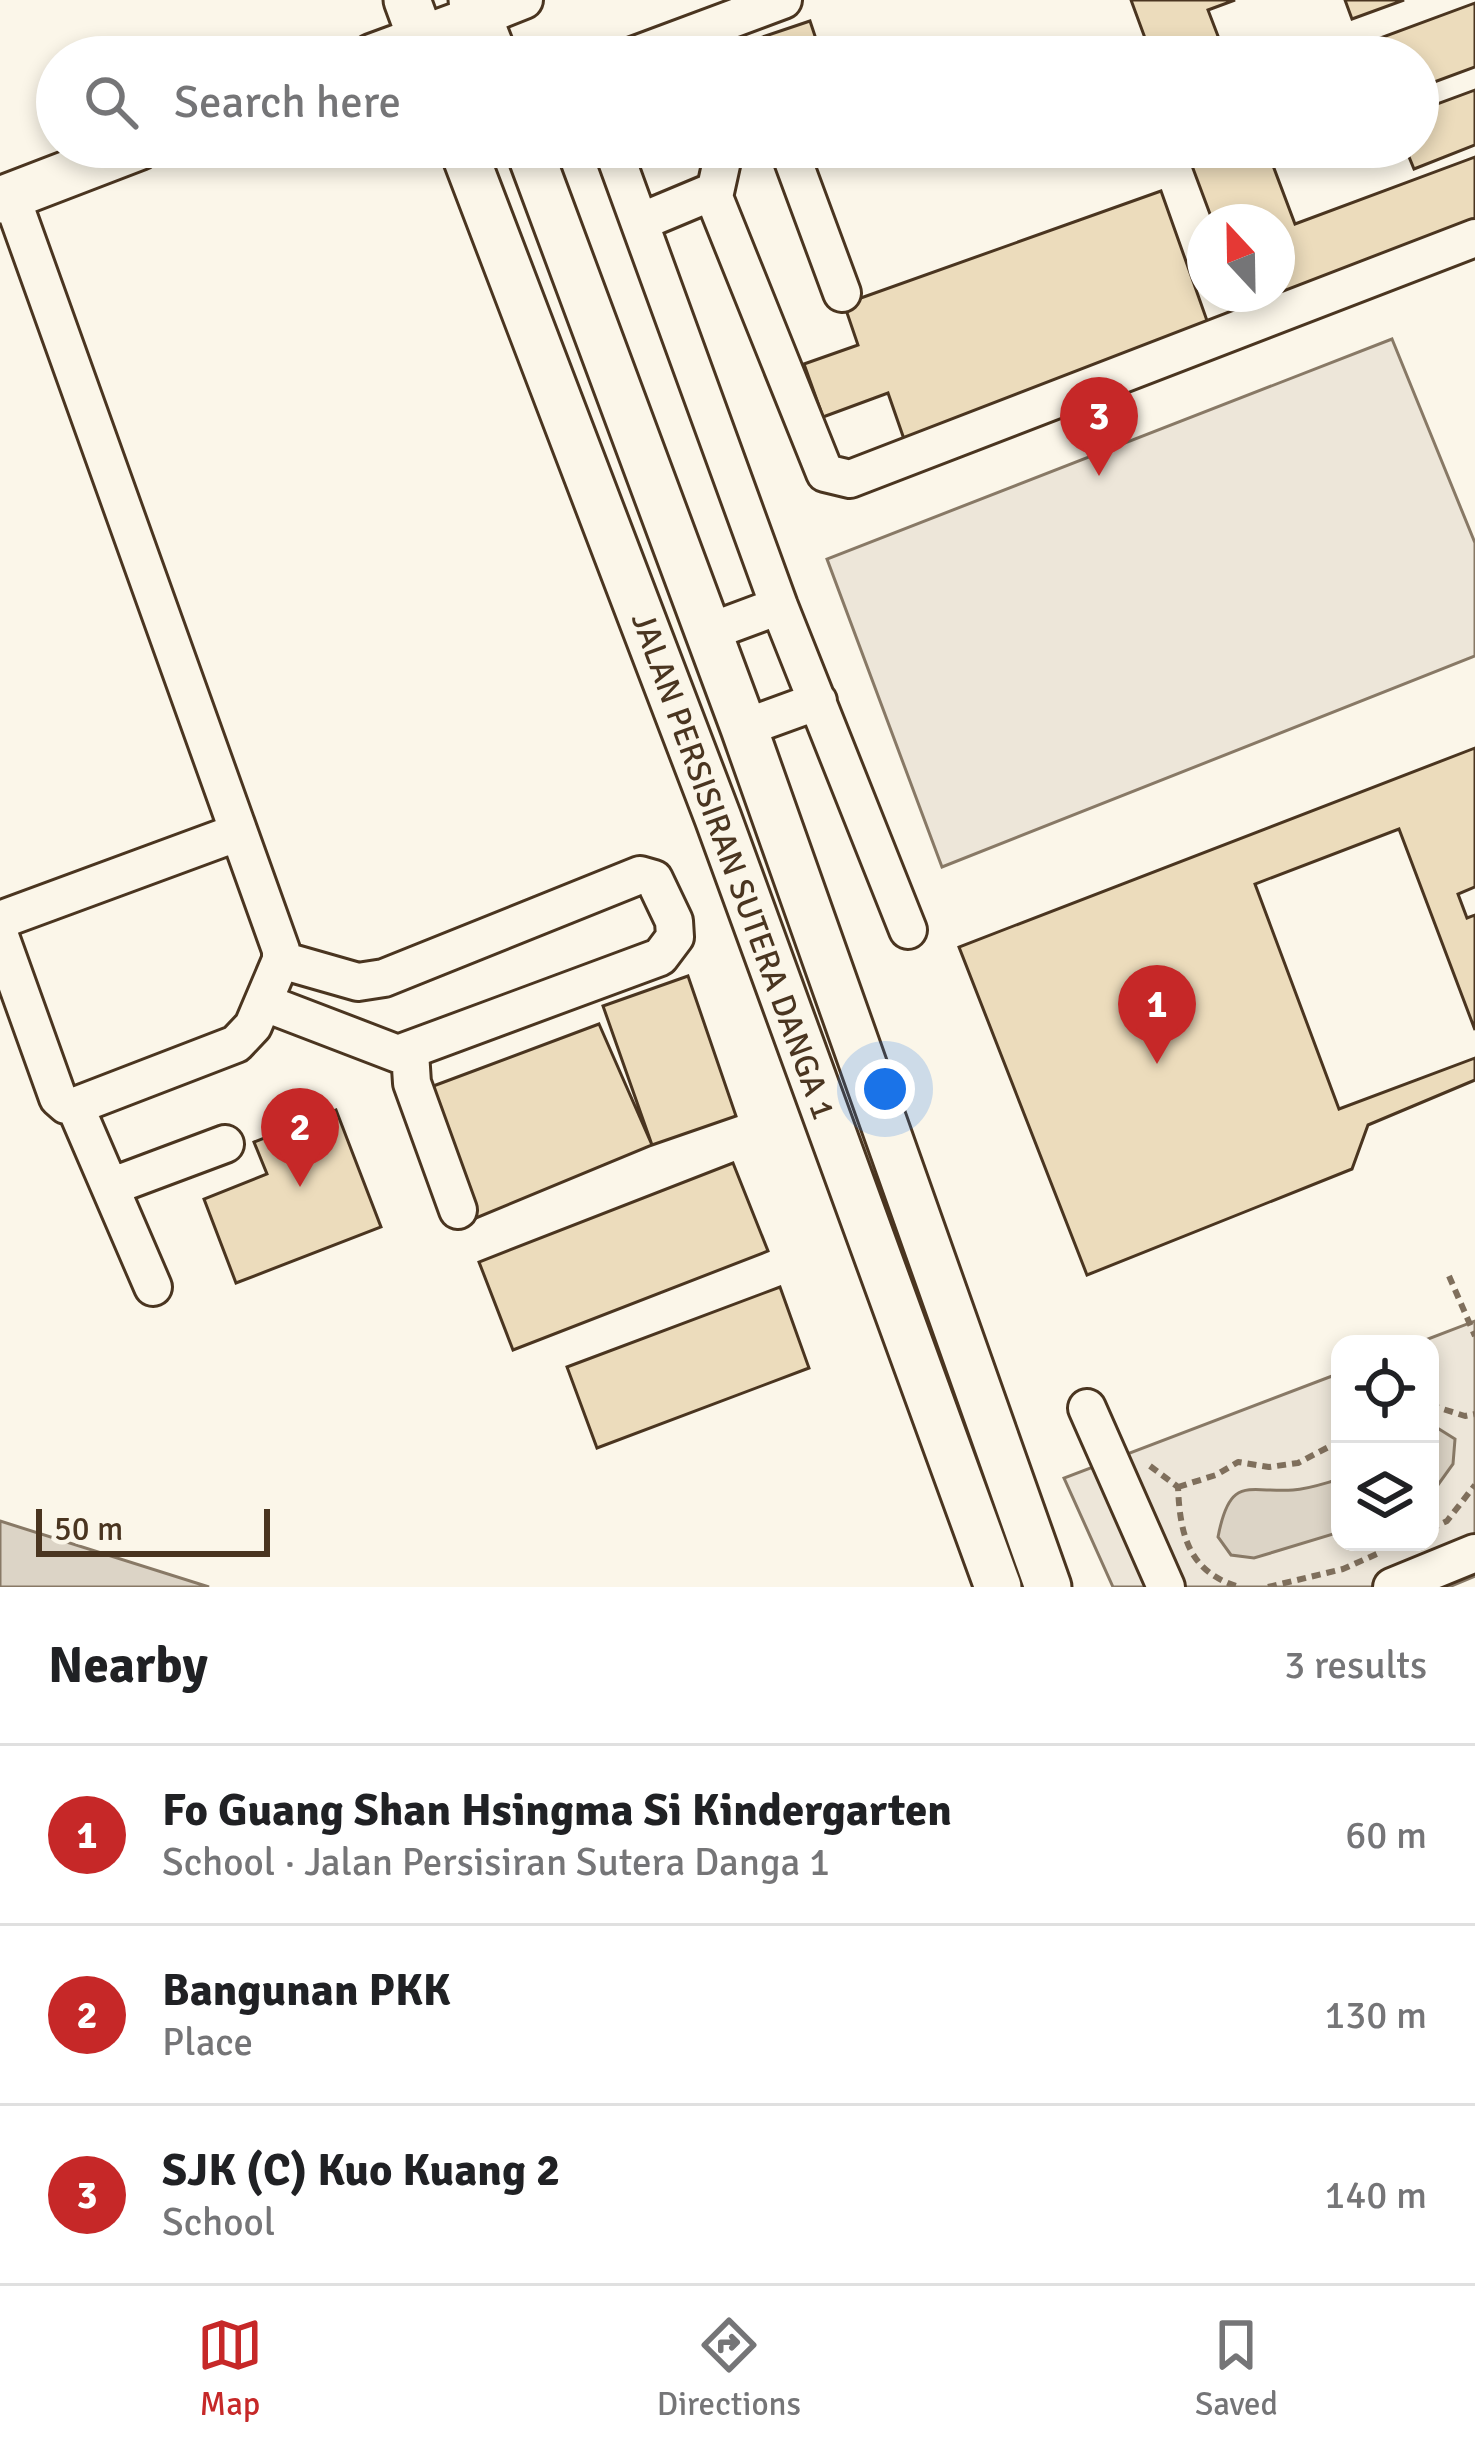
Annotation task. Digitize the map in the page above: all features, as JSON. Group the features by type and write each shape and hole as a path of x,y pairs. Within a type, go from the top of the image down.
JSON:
{"main road":[{"path":"418,32 482,25"},
{"path":"6,198 84,168"},
{"name":"JALAN PERSISIRAN SUTERA DANGA 1","path":"470,168 718,818 998,1587"},
{"name":"JALAN PERSISIRAN SUTERA DANGA 1","path":"536,168 744,728 1048,1587"}],"street":[{"path":"482,25 524,0"},
{"path":"686,36 783,0"},
{"path":"620,168 779,606 908,930"},
{"path":"720,168 714,197 825,473 850,479 1475,238"},
{"path":"796,168 842,293"},
{"path":"640,222 707,194 714,197"},
{"path":"0,936 58,1097 65,1105 75,1106 236,1044 253,1026 281,961 6,198"},
{"path":"709,632 779,606"},
{"path":"744,728 818,701"},
{"path":"0,920 236,832"},
{"path":"265,1003 398,1054 410,1052 660,957 675,937 674,921 654,879 640,875 384,978 358,982 281,961"},
{"path":"410,1052 412,1083 458,1210"},
{"path":"75,1106 153,1287"},
{"path":"110,1187 226,1144"},
{"path":"1094,1425 1166,1587"},
{"path":"1386,1570 1475,1553"}],"path":[{"path":"1449,1276 1475,1336"},
{"path":"1439,1408 1465,1416 1475,1414"},
{"path":"1094,1425 1129,1446 1178,1487 1190,1551 1204,1571 1239,1587"},
{"path":"1178,1487 1238,1462 1269,1467 1298,1463 1336,1443"},
{"path":"1439,1525 1475,1485"},
{"path":"1268,1587 1343,1569 1386,1570"}],"shaded area":[{"path":"1392,339 1475,543 1475,656 942,867 827,559"},
{"path":"1475,1321 1475,1576 1449,1587 1113,1587 1064,1478 1331,1376 1331,1551 1439,1551 1438,1335"},
{"path":"1439,1429 1455,1439 1453,1464 1439,1483"},
{"path":"1331,1481 1331,1535 1254,1558 1231,1555 1218,1537 1235,1495"},
{"path":"0,1521 209,1587 0,1587"}],"building":[{"path":"1131,0 1235,0 1208,10 1218,36 1144,36"},
{"path":"1345,0 1404,0 1352,19"},
{"path":"1475,3 1475,67 1439,80 1439,36 1386,36"},
{"path":"810,21 815,36 766,36"},
{"path":"1475,90 1475,145 1439,159 1439,103"},
{"path":"1475,157 1475,223 1295,290 1295,224"},
{"path":"1193,168 1274,168 1287,204 1206,204"},
{"path":"1161,191 1187,264 1187,312 1204,312 1210,329 904,439 888,393 823,417 804,364 858,345 844,304"},
{"path":"1475,748 1475,887 1458,894 1467,918 1475,915 1475,1030 1399,829 1255,884 1339,1109 1475,1058 1475,1080 1368,1125 1352,1169 1087,1275 959,947"},
{"path":"688,976 736,1116 652,1145 603,1006"},
{"path":"599,1024 652,1145 476,1218 428,1088"},
{"path":"336,1110 381,1227 236,1283 204,1199 267,1174 254,1142"},
{"path":"733,1163 768,1251 513,1350 479,1262"},
{"path":"780,1287 809,1368 597,1448 567,1367"}],"place":[{"name":"SJK (C) Kuo Kuang 2","path":"1099,476"},
{"name":"Fo Guang Shan Hsingma Si Kindergarten","path":"1157,1064"},
{"name":"Bangunan PKK","path":"300,1187"}]}
